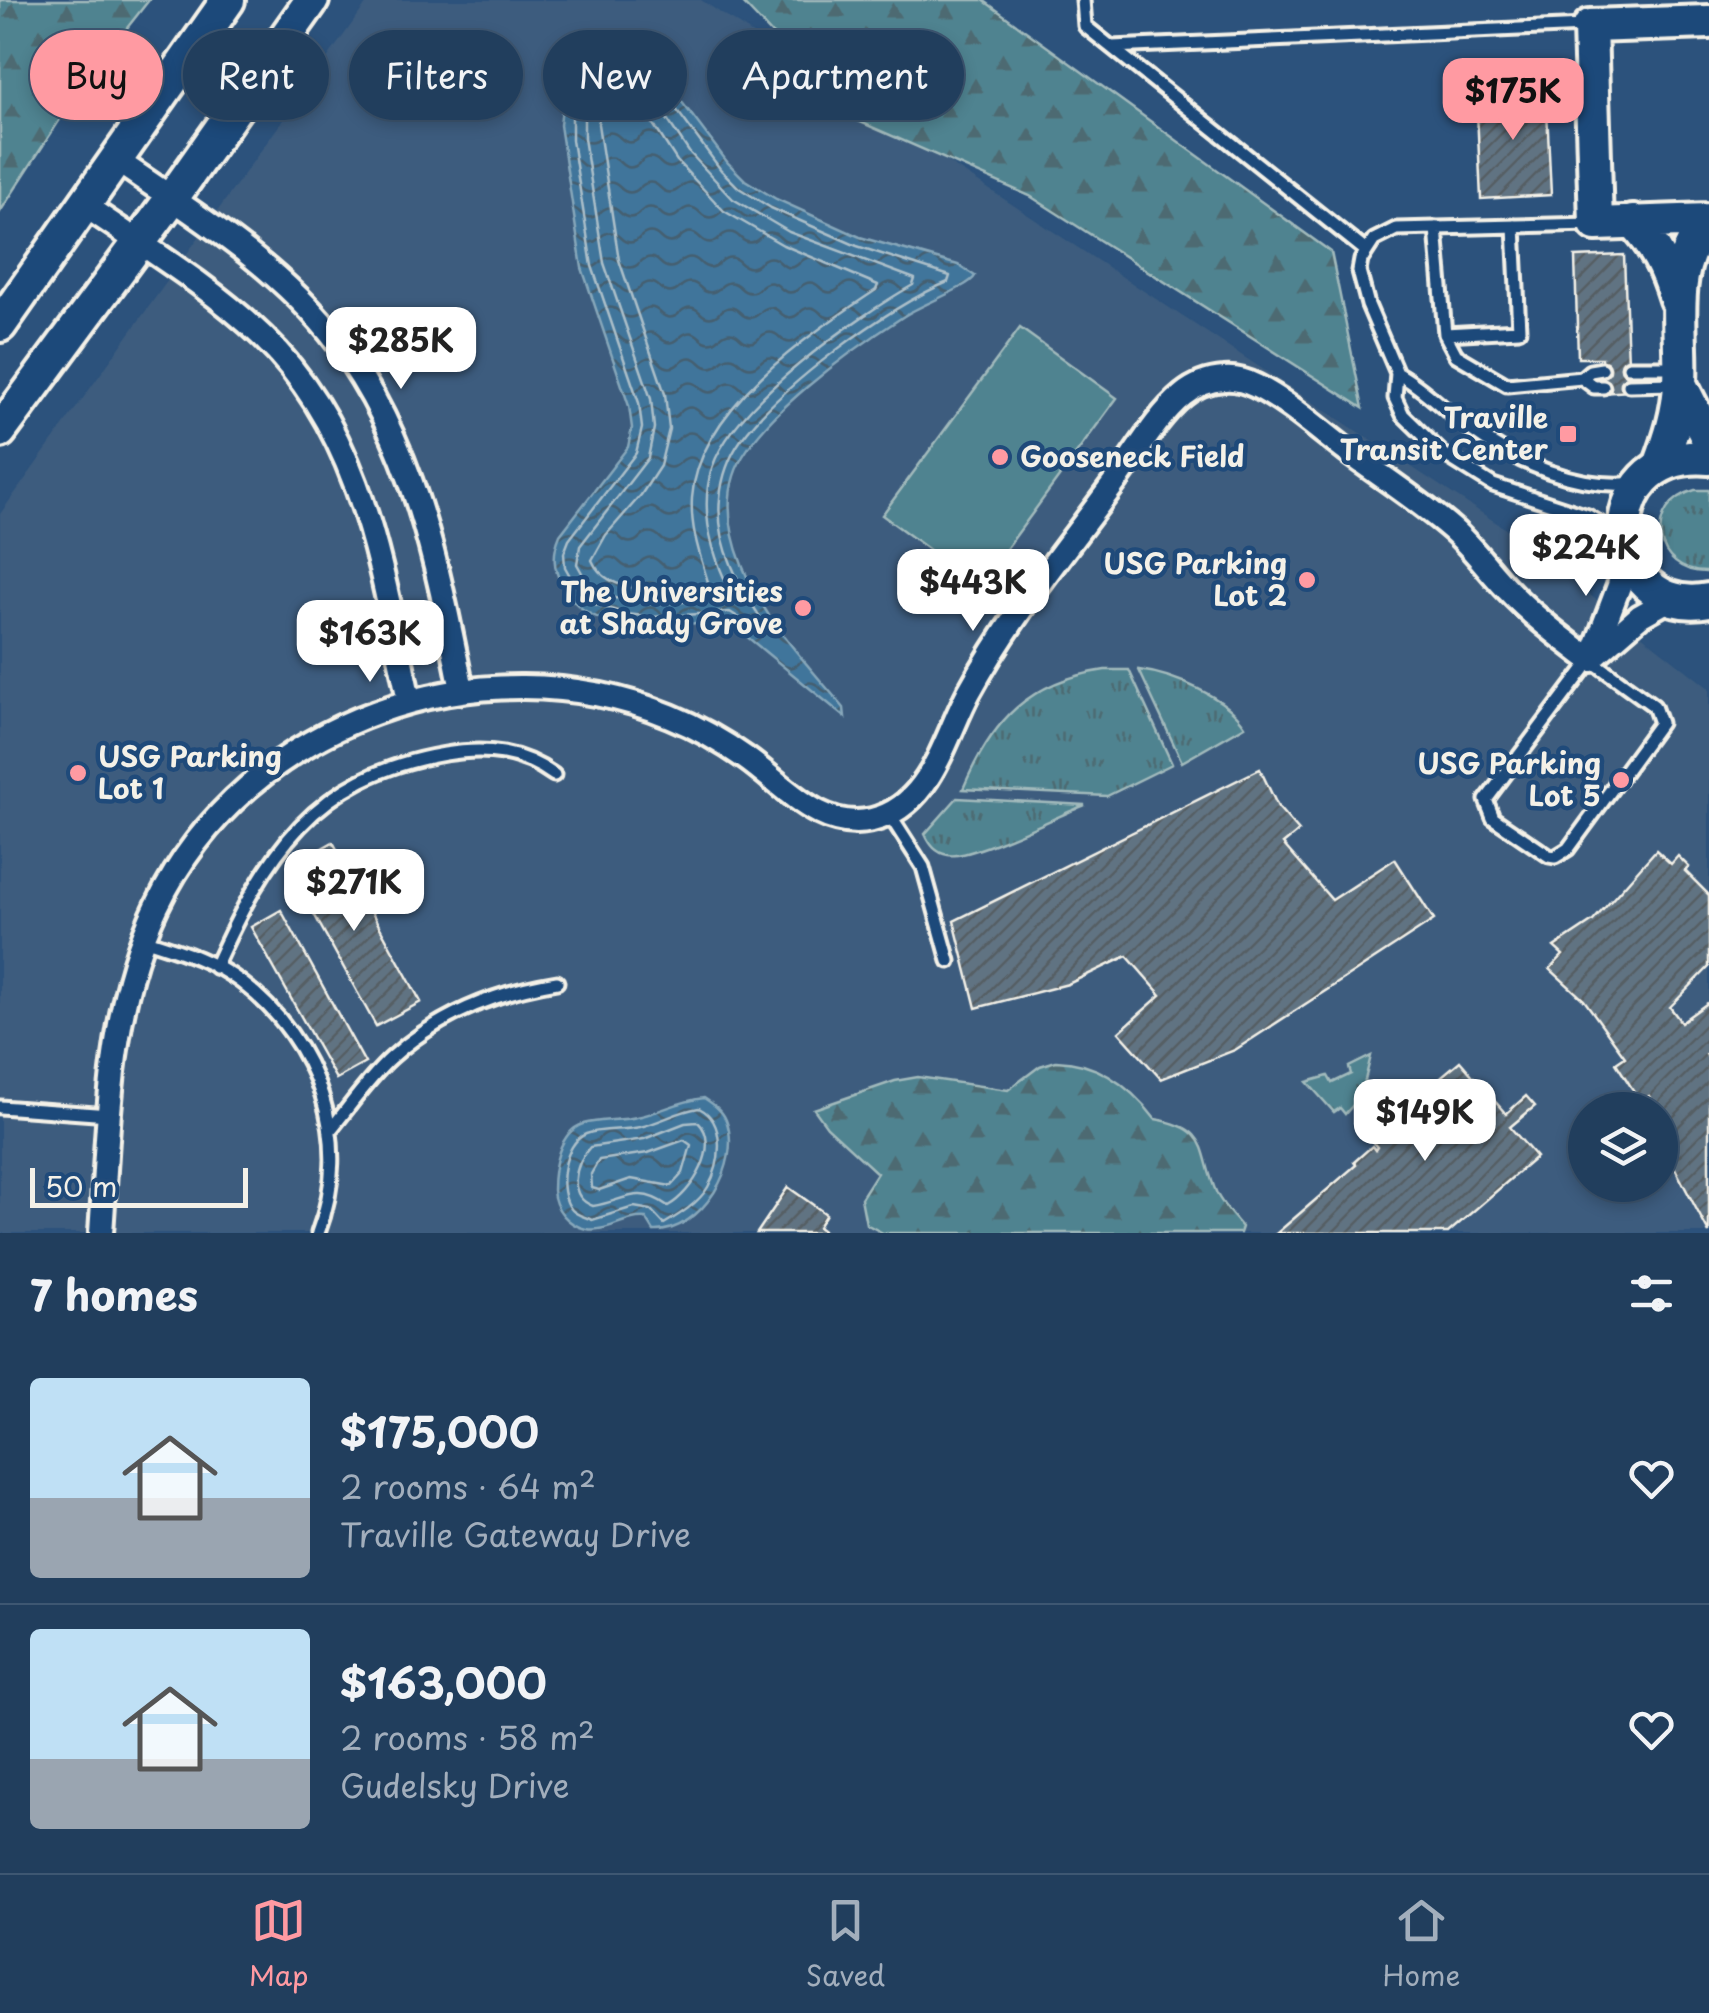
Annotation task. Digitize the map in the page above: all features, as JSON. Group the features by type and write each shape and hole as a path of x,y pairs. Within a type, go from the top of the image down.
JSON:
{"street":[{"path":"0,326 228,0"},
{"path":"0,431 312,0"},
{"path":"1625,24 1649,0"},
{"path":"1697,14 1590,26 1596,224 1709,220"},
{"path":"116,160 271,274 338,342 386,420 408,468 428,531 462,690"},
{"path":"84,205 218,298 264,338 293,371 341,445 359,487 377,544 408,700"},
{"path":"1591,660 1620,586 1629,499 1650,474 1672,436 1680,375 1677,303 1684,259 1709,220"},
{"path":"1633,222 1665,264 1677,303"},
{"path":"1680,375 1709,441"},
{"path":"100,1233 121,1018 143,939 181,864 208,829 284,759 352,720 408,700 462,690 543,688 624,701 701,730 823,816 855,822 889,814 916,794 927,780 990,657 1161,420 1188,390 1221,379 1235,379 1263,390 1450,527 1518,600 1591,660"},
{"path":"1650,474 1682,457 1709,458"},
{"path":"1625,544 1644,580 1697,602"},
{"path":"1591,660 1640,616 1697,602"}],"lane":[{"path":"1083,0 1085,26 1366,251"},
{"path":"1112,47 1590,26"},
{"path":"1596,224 1396,228 1374,240 1366,251 1361,260 1361,282 1397,372 1394,398 1404,415 1442,452 1493,485 1588,516 1625,544"},
{"path":"1445,334 1519,330 1514,226"},
{"path":"1436,228 1445,334 1456,355 1507,385 1582,378 1590,371 1602,369"},
{"path":"1629,367 1680,375"},
{"path":"1397,372 1427,390 1472,430 1557,474 1601,486 1650,474"},
{"path":"1629,386 1680,375"},
{"path":"1582,378 1594,387 1602,387"},
{"path":"1591,660 1654,706 1660,724 1568,849 1548,856 1493,818 1486,800 1591,660"},
{"path":"215,967 238,914 291,833 334,795 357,781 417,758 460,751 499,750 534,760 554,775"},
{"path":"889,814 914,850 931,886 949,961"},
{"path":"143,939 198,957 240,981 303,1049 321,1086 331,1130 333,1167 322,1231"},
{"path":"331,1130 390,1058 425,1032 497,995 557,982"},
{"path":"0,1107 109,1115"}],"shaded area":[{"name":"The Universities at Shady Grove","path":"369,0 701,0 747,30 707,30 707,120 884,120 1503,527 1709,688 1709,1233 0,1233 0,514 283,120 329,120 329,56"}],"green space":[{"path":"0,0 149,0 125,30 30,30 30,120 60,120 0,212"},
{"path":"740,0 983,0 1331,252 1363,408 1030,196 856,120 964,120 964,30 768,30"},
{"name":"Gooseneck Field","path":"1020,328 1117,398 979,586 882,515"},
{"path":"1695,490 1709,490 1708,572 1689,570 1675,562 1661,537 1667,509"},
{"path":"1105,670 1129,670 1172,764 1107,796 963,789 987,743 1016,708 1055,684"},
{"path":"1139,670 1198,689 1237,715 1245,726 1182,762"},
{"path":"957,798 1085,805 975,851 948,855 934,848 925,834"},
{"path":"1371,1056 1361,1096 1345,1114 1340,1108 1334,1112 1307,1082 1328,1076 1332,1083 1351,1074 1349,1067"},
{"path":"1056,1061 1100,1071 1124,1086 1155,1119 1174,1123 1195,1136 1217,1194 1242,1227 1240,1233 883,1233 866,1224 861,1198 877,1173 827,1127 814,1109 918,1077 1008,1090 1040,1066"}],"water":[{"path":"687,109 728,163 745,180 776,199 860,237 958,265 975,276 904,316 807,387 761,432 734,476 730,521 751,585 787,641 844,708 845,717 729,622 639,626 616,623 577,605 563,587 555,561 560,535 628,447 632,428 629,406 582,268 561,120 687,120"},
{"path":"704,1098 726,1120 729,1156 714,1192 688,1220 654,1231 646,1218 593,1230 573,1224 563,1215 554,1197 554,1172 563,1143 575,1128 590,1122 637,1117"}],"building":[{"path":"1546,88 1551,195 1481,199 1476,91"},
{"path":"1624,255 1629,391 1603,393 1602,358 1578,358 1575,257"},
{"path":"1260,769 1278,807 1299,831 1283,844 1332,900 1395,859 1434,920 1235,1050 1161,1079 1119,1032 1161,995 1127,956 1068,984 976,1008 954,921"},
{"path":"333,842 421,1002 376,1026 288,867"},
{"path":"1656,850 1671,864 1678,856 1689,867 1685,871 1709,895 1709,967 1670,1007 1681,1022 1709,1002 1709,1233 1678,1174 1678,1092 1634,1092 1616,1063 1625,1057 1584,1000 1550,969 1563,955 1554,947 1593,921"},
{"path":"281,910 365,1063 336,1079 251,927"},
{"path":"1460,1061 1506,1114 1526,1096 1535,1106 1510,1127 1536,1157 1448,1233 1277,1233 1356,1165 1354,1162 1372,1146 1375,1150 1377,1147 1364,1132"},
{"path":"788,1187 826,1214 818,1227 826,1233 757,1233"}],"place":[{"name":"Traville Transit Center","path":"1568,434"},
{"name":"Gooseneck Field","path":"1000,457"},
{"name":"USG Parking Lot 2","path":"1307,580"},
{"name":"The Universities at Shady Grove","path":"803,608"},
{"name":"USG Parking Lot 1","path":"78,773"},
{"name":"USG Parking Lot 5","path":"1621,780"}]}
